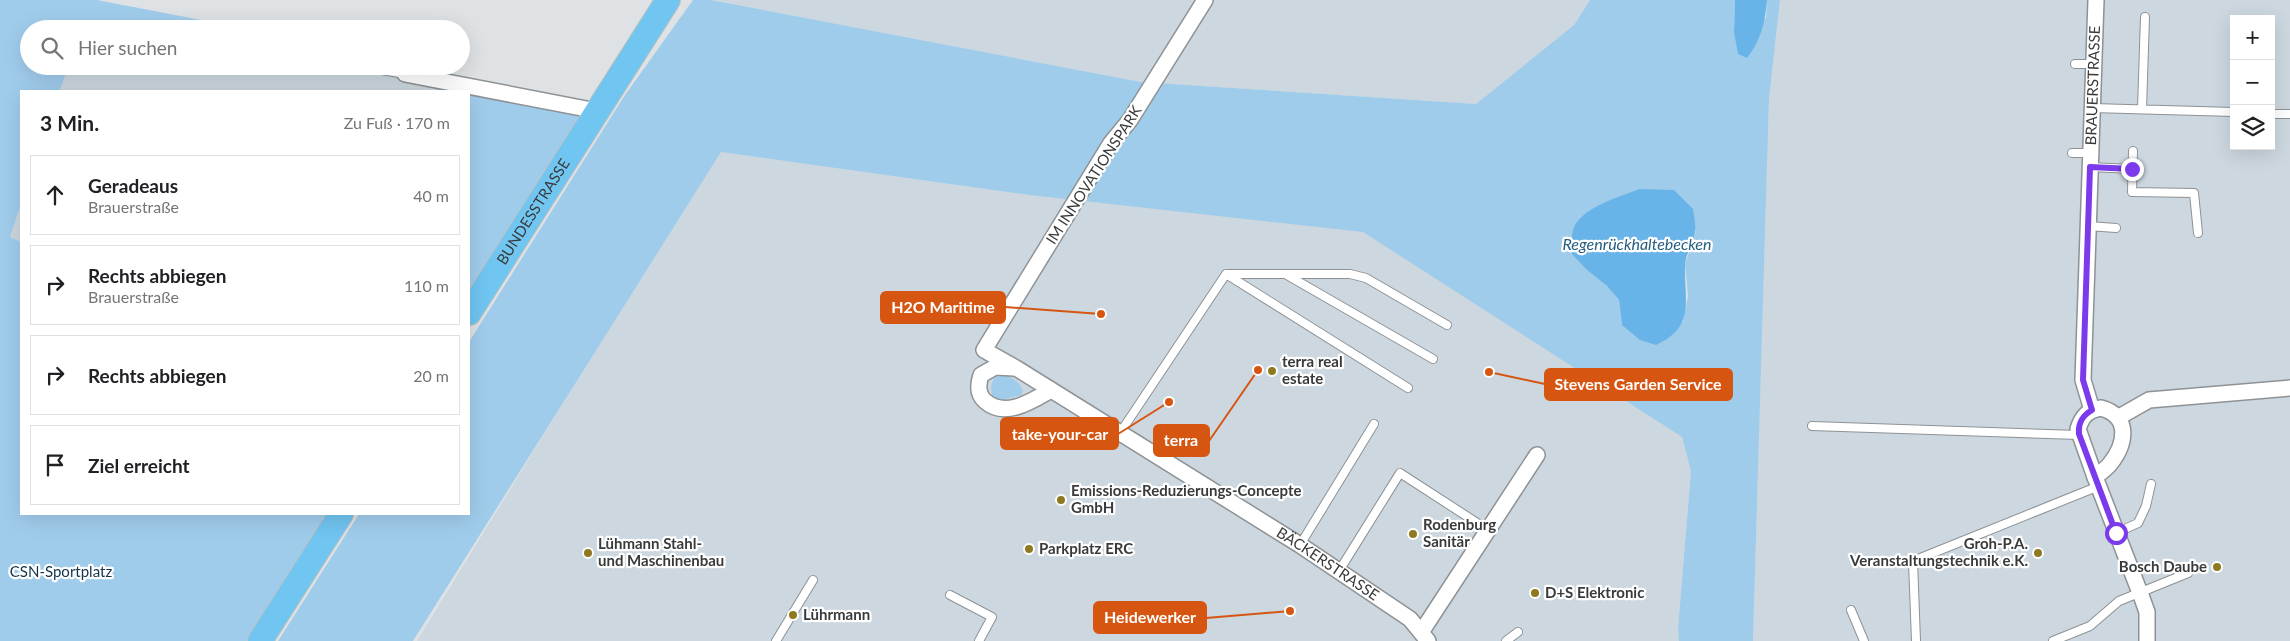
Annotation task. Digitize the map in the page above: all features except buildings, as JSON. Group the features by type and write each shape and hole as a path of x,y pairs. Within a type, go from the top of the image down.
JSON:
{"main road":[{"name":"BUNDESSTRASSE","path":"470,311 668,0"},
{"path":"260,641 340,515"}],"street":[{"name":"IM INNOVATIONSPARK","path":"984,350 1112,143 1130,120 1205,0"},
{"name":"BRAUERSTRASSE","path":"2092,410 2083,380 2096,0"},
{"path":"410,75 597,111"},
{"name":"BÄCKERSTRASSE","path":"984,350 1300,545 1410,619 1425,636 1488,530 1537,456"},
{"path":"1016,368 995,367 981,375 979,391 982,399 989,405 1000,408 1012,408 1032,401 1051,390"},
{"path":"2118,417 2149,400 2290,388"},
{"path":"2097,482 2110,465 2120,446 2123,426 2112,411 2101,408 2092,410 2080,421 2079,434 2116,533 2147,612 2147,641"}],"lane":[{"path":"2142,109 2145,17"},
{"path":"2075,64 2094,64"},
{"path":"2092,108 2230,112"},
{"path":"2275,114 2290,114"},
{"path":"2133,151 2132,192 2194,193 2198,233"},
{"path":"2072,153 2090,160 2132,169"},
{"path":"2088,226 2116,228"},
{"path":"1226,274 1350,274 1366,278 1447,325"},
{"path":"1226,274 1408,388"},
{"path":"1120,433 1226,274"},
{"path":"1285,274 1433,359"},
{"path":"1300,545 1374,424"},
{"path":"1812,426 2079,434"},
{"path":"1339,571 1400,473 1488,530"},
{"path":"1916,641 1913,561 2097,482"},
{"path":"2116,533 2138,523 2146,506 2151,484"},
{"path":"2052,641 2090,626 2119,601 2188,573"},
{"path":"776,641 813,580"},
{"path":"950,594 992,618 979,641"},
{"path":"1851,610 1864,641"},
{"path":"1506,641 1518,632"}],"shaded area":[{"path":"711,0 1590,0 1574,25 1476,104 1141,82"},
{"path":"1780,0 2290,0 2290,641 1753,641 1769,99"},
{"path":"65,75 395,75 440,82 436,90 60,90"},
{"path":"721,152 1029,195 1363,231 1682,437 1691,471 1678,628 1679,641 417,641 609,328"},
{"path":"20,207 20,242 10,237"}],"green space":[{"name":"CSN-Sportplatz","path":"0,0 97,0 201,20 20,20 20,75 65,75 60,90 20,90 20,207 10,237 20,242 20,515 340,515 260,641 0,641"},
{"path":"693,0 711,0 1141,82 1476,104 1574,25 1590,0 1735,0 1734,32 1766,18 1767,0 1780,0 1769,99 1753,641 1679,641 1678,628 1691,471 1682,437 1363,232 1029,195 721,152 413,641 278,641 358,515 470,515 470,340 625,95","holes":["1696,231 1685,264 1688,296 1683,322 1622,325 1619,300 1607,286 1587,270"]},
{"path":"440,82 597,111 470,311 470,90 436,90"},
{"path":"1003,374 1018,382 1023,391 1021,395 1003,400 994,399 991,385 995,377"}],"water":[{"path":"1735,0 1767,0 1762,31 1756,45 1747,58 1738,54 1734,32"},
{"name":"Regenrückhaltebecken","path":"1640,189 1674,190 1693,209 1695,223 1694,236 1685,262 1685,312 1677,330 1669,338 1656,345 1640,340 1622,325 1619,300 1607,286 1587,270 1572,254 1572,233 1574,227 1585,214 1603,203"}],"place":[{"name":"H2O Maritime","path":"1101,314"},
{"name":"terra","path":"1258,370"},
{"name":"terra real estate","path":"1272,371"},
{"name":"Stevens Garden Service","path":"1489,372"},
{"name":"take-your-car","path":"1169,402"},
{"name":"Emissions-Reduzierungs-Concepte GmbH","path":"1061,500"},
{"name":"Rodenburg Sanitär","path":"1413,534"},
{"name":"Parkplatz ERC","path":"1029,549"},
{"name":"Lühmann Stahl- und Maschinenbau","path":"588,553"},
{"name":"Groh-P.A. Veranstaltungstechnik e.K.","path":"2038,553"},
{"name":"Bosch Daube","path":"2217,567"},
{"name":"D+S Elektronic","path":"1535,593"},
{"name":"Heidewerker","path":"1290,611"},
{"name":"Lührmann","path":"793,615"}],"route":[{"path":"2116,533 2078,429 2080,421 2085,414 2092,410 2083,380 2090,167 2132,169"}]}
